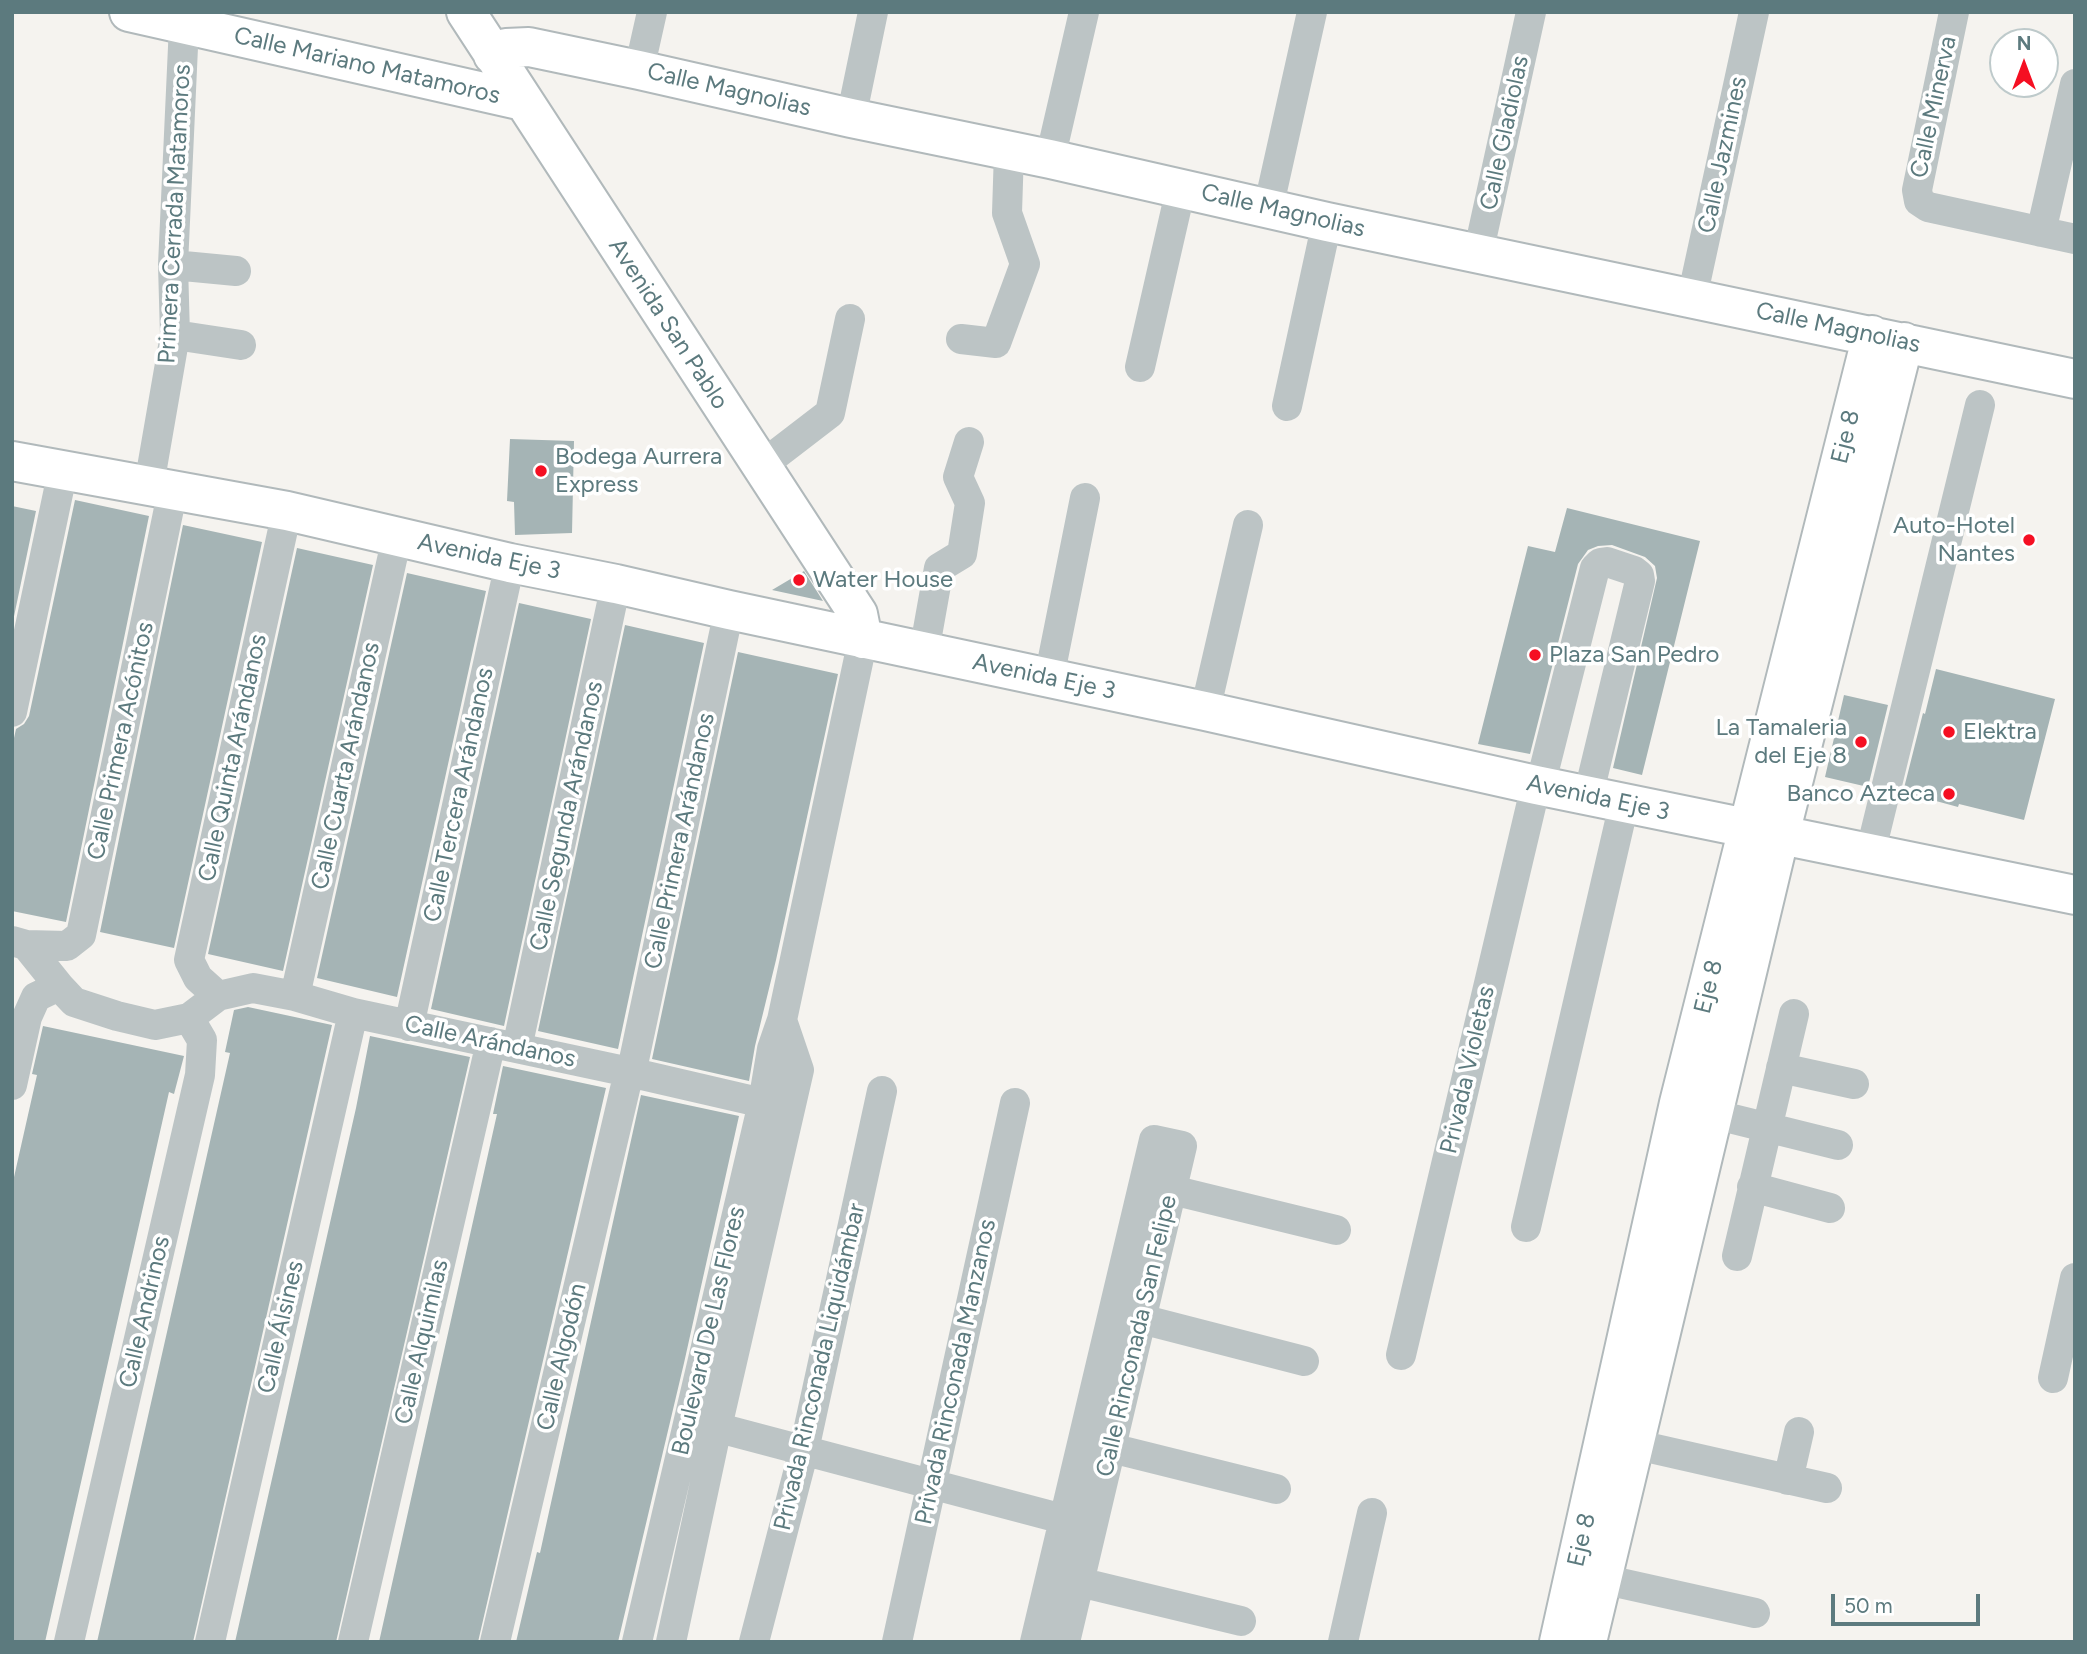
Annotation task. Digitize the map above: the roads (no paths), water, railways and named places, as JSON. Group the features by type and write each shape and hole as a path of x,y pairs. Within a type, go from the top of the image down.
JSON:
{"main road":[{"name":"Calle Mariano Matamoros","path":"128,12 523,101"},
{"name":"Avenida San Pablo","path":"466,12 858,614 863,639"},
{"name":"Calle Magnolias","path":"493,55 506,48 529,47 1050,159 1327,222 2075,379"},
{"name":"Eje 8","path":"1559,1642 1679,1104 1765,831 1888,339"},
{"name":"Avenida Eje 3","path":"12,461 287,511 510,564 616,584 1205,711 1538,786 2075,895"},
{"name":"Eje 8","path":"1587,1642 1713,1114 1765,831"}],"street":[{"path":"639,70 652,12"},
{"path":"851,118 873,12"},
{"path":"1050,159 1084,12"},
{"path":"1268,209 1312,12"},
{"name":"Calle Gladiolas","path":"1478,254 1531,12"},
{"name":"Calle Jazmines","path":"1692,298 1754,12"},
{"name":"Calle Minerva","path":"1954,12 1917,195 1919,201 1928,207 2041,232"},
{"name":"Primera Cerrada Matamoros","path":"161,487 175,335 173,265 184,25"},
{"path":"2075,84 2041,232 2075,239"},
{"path":"961,339 996,343 1025,264 1007,213 1009,151"},
{"path":"1140,367 1181,188"},
{"path":"1287,406 1327,222"},
{"path":"173,265 236,271"},
{"path":"761,466 830,413 850,319"},
{"path":"175,335 241,345"},
{"path":"1870,854 1980,405"},
{"path":"924,652 939,568 962,554 970,503 958,477 969,442"},
{"path":"12,712 63,470"},
{"name":"Calle Primera Acónitos","path":"19,943 66,946 81,935 161,487"},
{"path":"1049,678 1085,498"},
{"name":"Calle Quinta Arándanos","path":"218,996 198,978 189,960 287,511"},
{"path":"1205,711 1248,525"},
{"name":"Calle Cuarta Arándanos","path":"295,996 397,537"},
{"name":"Privada Violetas","path":"1401,1355 1538,786 1595,568 1600,563 1607,562 1634,571 1639,575 1640,581 1606,800 1526,1227"},
{"name":"Calle Tercera Arándanos","path":"409,1026 510,564"},
{"name":"Calle Segunda Arándanos","path":"504,1045 616,584"},
{"name":"Calle Primera Arándanos","path":"629,1072 634,1060 729,610"},
{"name":"Boulevard De Las Flores","path":"637,1642 763,1103 772,1049 782,1020 863,639"},
{"path":"19,943 74,1002 117,1016 155,1025 189,1018 218,996"},
{"path":"12,1085 27,1017 36,997 59,986"},
{"name":"Calle Arándanos","path":"218,996 253,988 295,996 409,1026 763,1103"},
{"name":"Calle Álsines","path":"210,1642 353,1013"},
{"path":"1737,1256 1794,1014"},
{"name":"Calle Andrinos","path":"69,1642 200,1075 202,1040 189,1018"},
{"name":"Boulevard De Las Flores","path":"671,1642 799,1070 782,1020"},
{"name":"Calle Alquimilas","path":"353,1642 504,1045"},
{"path":"1781,1068 1854,1084"},
{"name":"Calle Algodón","path":"495,1642 629,1072"},
{"name":"Privada Rinconada Liquidámbar","path":"754,1642 804,1450 882,1091"},
{"name":"Privada Rinconada Manzanos","path":"897,1642 1015,1103"},
{"path":"1713,1114 1838,1145"},
{"name":"Calle Rinconada San Felipe","path":"1035,1642 1078,1523 1111,1448 1172,1190 1168,1143 1078,1523 1079,1582 1065,1642"},
{"path":"1752,1187 1830,1209"},
{"path":"1172,1190 1336,1230"},
{"path":"2053,1378 2075,1278"},
{"path":"1141,1319 1304,1361"},
{"path":"688,1420 1078,1523"},
{"path":"1788,1480 1799,1432"},
{"path":"1633,1444 1827,1488"},
{"path":"1111,1448 1276,1489"},
{"path":"1343,1642 1371,1513"},
{"path":"1655,1590 1682,1572"},
{"path":"1602,1579 1755,1613"},
{"path":"1079,1582 1241,1621"}],"place":[{"name":"Bodega Aurrera Express","path":"541,471"},
{"name":"Auto-Hotel Nantes","path":"2029,540"},
{"name":"Water House","path":"799,580"},
{"name":"Plaza San Pedro","path":"1535,655"},
{"name":"Elektra","path":"1949,732"},
{"name":"La Tamaleria del Eje 8","path":"1861,742"},
{"name":"Banco Azteca","path":"1949,794"}]}
